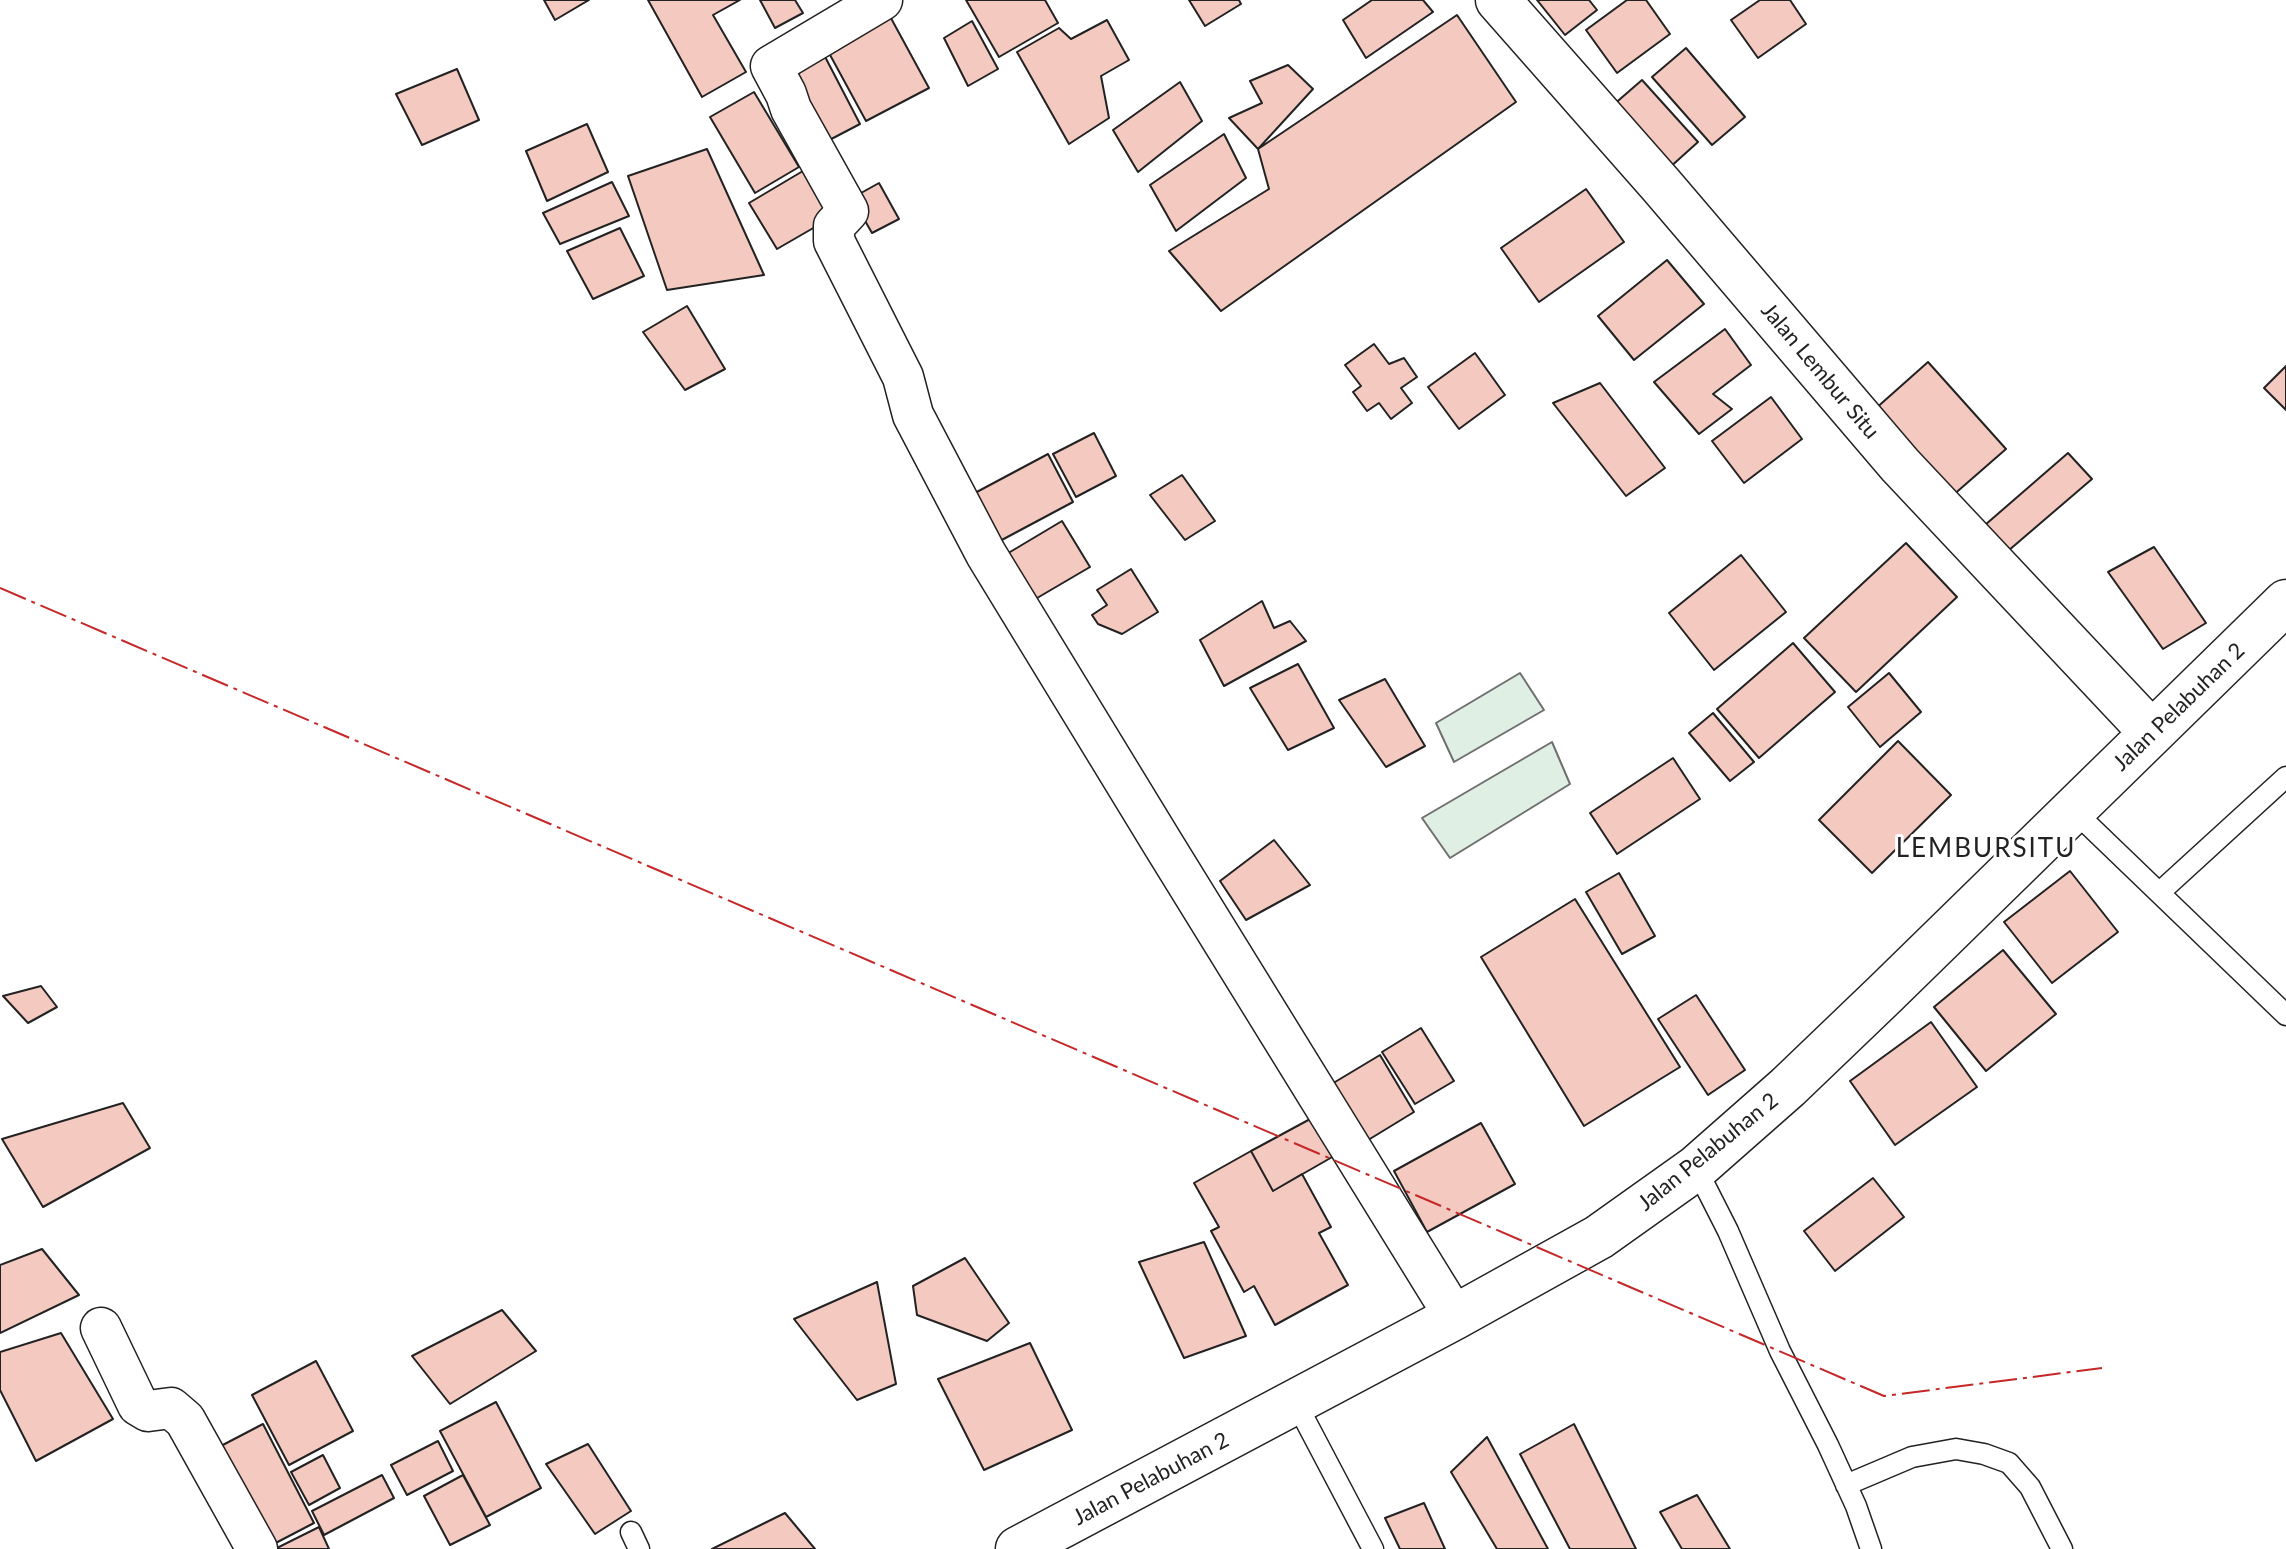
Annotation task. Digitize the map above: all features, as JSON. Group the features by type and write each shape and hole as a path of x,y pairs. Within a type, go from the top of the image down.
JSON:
{"main road":[{"name":"Jalan Lembur Situ","path":"1498,0 1900,465 2152,733"},
{"name":"Jalan Pelabuhan 2","path":"1018,1549 1599,1237 1696,1168 1788,1087 2286,602"}],"street":[{"path":"882,0 771,66 791,109 848,211 834,226 834,241 903,377 913,415 986,554 1455,1317"},
{"path":"101,1328 138,1405 148,1411 171,1408 185,1420 257,1549"}],"lane":[{"path":"2160,892 2286,777"},
{"path":"2073,810 2286,1015"},
{"path":"1696,1168 1846,1485 1871,1549"},
{"path":"1295,1401 1373,1549"},
{"path":"1846,1485 1912,1457 1956,1449 1984,1454 2009,1463 2030,1487 2062,1549"}],"green space":[{"path":"1520,673 1544,710 1454,762 1436,723"},
{"path":"1552,742 1570,784 1450,858 1422,818"}],"building":[{"path":"544,0 589,0 555,20"},
{"path":"648,0 740,0 713,15 746,72 702,97"},
{"path":"760,0 795,0 803,13 775,28"},
{"path":"966,0 1045,0 1058,23 999,57"},
{"path":"1189,0 1239,0 1241,4 1205,26"},
{"path":"1372,0 1423,0 1433,12 1366,58 1343,20"},
{"path":"1537,0 1589,0 1597,10 1565,35"},
{"path":"1627,0 1646,0 1670,34 1617,73 1586,30"},
{"path":"1760,0 1790,0 1806,24 1758,58 1731,20"},
{"path":"886,9 929,88 866,121 823,42"},
{"path":"1457,15 1516,102 1221,311 1169,251 1269,189 1258,149"},
{"path":"1107,20 1129,60 1101,76 1109,118 1069,144 1017,52 1059,28 1071,39"},
{"path":"972,21 998,69 968,86 944,38"},
{"path":"1686,48 1745,117 1712,145 1652,77"},
{"path":"821,49 860,124 816,147 777,71"},
{"path":"1288,65 1313,89 1258,149 1229,118 1262,103 1250,81"},
{"path":"457,69 479,120 422,145 396,94"},
{"path":"1642,80 1698,142 1668,169 1612,106"},
{"path":"1180,82 1202,121 1138,172 1113,130"},
{"path":"754,92 799,167 755,193 710,117"},
{"path":"587,124 608,172 547,201 526,151"},
{"path":"1224,134 1246,178 1176,231 1150,185"},
{"path":"707,149 764,275 667,290 628,176"},
{"path":"813,165 841,212 777,249 749,203"},
{"path":"612,182 629,216 560,244 543,213"},
{"path":"879,183 899,219 872,233 852,198"},
{"path":"1586,189 1624,242 1539,302 1501,248"},
{"path":"620,228 644,276 593,299 567,251"},
{"path":"1667,260 1704,304 1634,360 1598,316"},
{"path":"687,306 725,369 685,390 643,332"},
{"path":"1725,329 1751,365 1713,394 1732,409 1699,434 1654,382"},
{"path":"1374,344 1389,364 1404,358 1417,377 1401,388 1412,403 1391,419 1379,403 1367,411 1353,392 1361,386 1345,365"},
{"path":"1475,353 1505,395 1459,429 1428,387"},
{"path":"1928,362 2006,449 1951,497 1874,410"},
{"path":"2286,366 2286,410 2264,388"},
{"path":"1600,383 1665,468 1626,496 1553,403"},
{"path":"1771,397 1802,439 1744,483 1712,441"},
{"path":"1094,433 1116,476 1076,497 1053,454"},
{"path":"2068,453 2092,479 2008,551 1985,525"},
{"path":"1048,454 1073,502 998,542 973,494"},
{"path":"1182,475 1215,521 1185,540 1150,495"},
{"path":"1062,521 1090,567 1032,601 1005,555"},
{"path":"1906,543 1957,597 1856,692 1804,638"},
{"path":"2154,547 2206,623 2163,649 2108,572"},
{"path":"1741,555 1786,612 1714,670 1669,613"},
{"path":"1131,569 1158,612 1122,634 1098,624 1092,615 1107,605 1097,590"},
{"path":"1262,601 1274,628 1290,621 1306,641 1224,686 1200,640"},
{"path":"1793,643 1835,692 1759,758 1717,709"},
{"path":"1298,664 1334,728 1288,750 1250,688"},
{"path":"1889,673 1921,712 1880,747 1848,707"},
{"path":"1385,679 1425,746 1386,767 1339,700"},
{"path":"1713,713 1754,762 1730,781 1689,733"},
{"path":"1898,741 1951,795 1872,873 1819,820"},
{"path":"1673,758 1700,799 1617,854 1590,813"},
{"path":"1274,840 1310,885 1246,920 1220,881"},
{"path":"2070,871 2118,932 2052,983 2004,922"},
{"path":"1619,873 1655,936 1622,954 1586,892"},
{"path":"1575,899 1680,1067 1584,1126 1481,957"},
{"path":"2003,950 2056,1014 1986,1071 1934,1007"},
{"path":"41,986 57,1007 28,1023 3,996"},
{"path":"1696,995 1745,1070 1708,1095 1658,1019"},
{"path":"1931,1022 1977,1087 1895,1145 1850,1081"},
{"path":"1421,1028 1454,1081 1415,1104 1382,1052"},
{"path":"1380,1055 1414,1112 1360,1145 1325,1088"},
{"path":"123,1103 150,1148 43,1207 2,1139"},
{"path":"1312,1118 1334,1156 1273,1191 1251,1151"},
{"path":"1481,1123 1515,1184 1427,1232 1394,1171"},
{"path":"1251,1151 1273,1191 1302,1174 1331,1227 1319,1233 1348,1285 1275,1325 1254,1286 1244,1292 1211,1231 1219,1227 1194,1183"},
{"path":"1873,1178 1904,1217 1835,1271 1804,1231"},
{"path":"1204,1242 1246,1336 1184,1358 1139,1262"},
{"path":"42,1249 79,1295 0,1333 0,1265"},
{"path":"965,1258 1009,1323 987,1341 917,1315 913,1286"},
{"path":"877,1282 896,1384 857,1400 794,1319"},
{"path":"502,1310 536,1351 450,1404 412,1356"},
{"path":"61,1333 113,1419 36,1461 0,1390 0,1352"},
{"path":"1030,1343 1072,1430 984,1470 938,1379"},
{"path":"316,1361 353,1431 289,1465 252,1395"},
{"path":"496,1402 541,1488 486,1517 440,1431"},
{"path":"263,1424 314,1523 268,1547 217,1448"},
{"path":"1574,1424 1636,1549 1570,1549 1520,1454"},
{"path":"1487,1437 1548,1549 1497,1549 1451,1472"},
{"path":"438,1441 453,1471 407,1495 391,1465"},
{"path":"588,1444 631,1511 595,1534 546,1464"},
{"path":"323,1455 340,1488 309,1505 291,1472"},
{"path":"382,1475 394,1498 324,1535 312,1511"},
{"path":"463,1475 490,1525 450,1545 424,1496"},
{"path":"1697,1495 1730,1549 1682,1549 1660,1512"},
{"path":"1424,1503 1445,1549 1400,1549 1385,1518"},
{"path":"785,1513 815,1549 712,1549"},
{"path":"319,1527 329,1549 275,1549"}],"power":[{"path":"0,588 1884,1396 2102,1368"}],"district":[{"name":"LEMBURSITU","path":"1986,849"}]}
